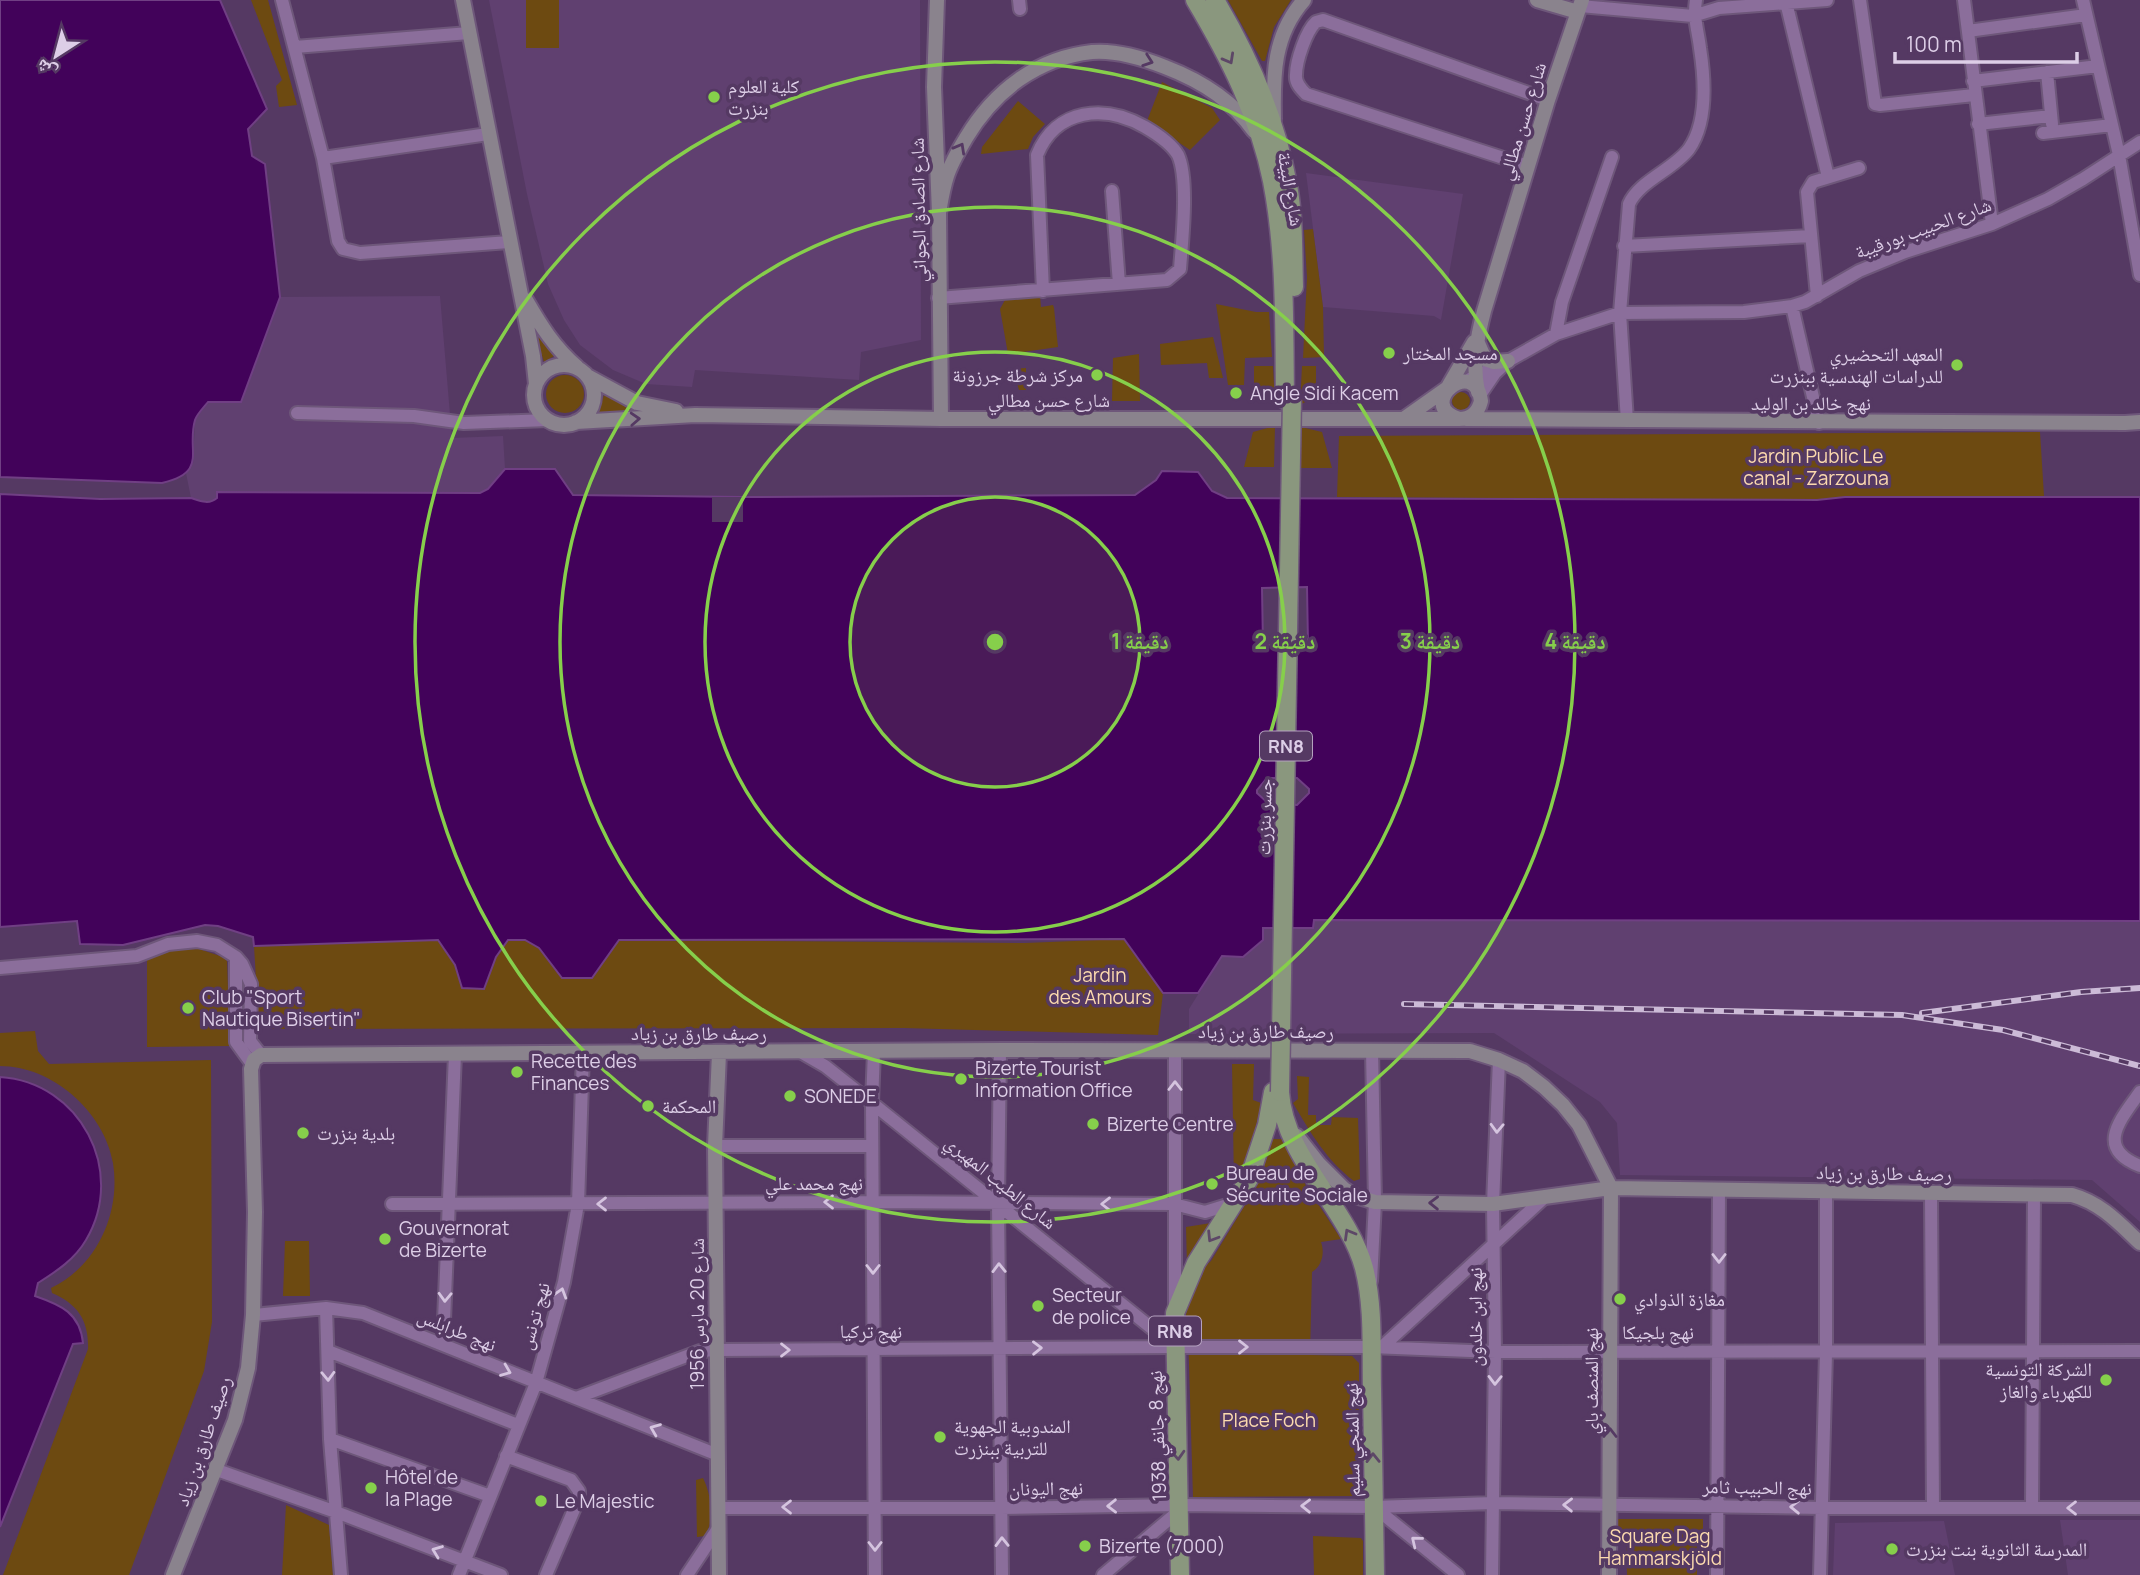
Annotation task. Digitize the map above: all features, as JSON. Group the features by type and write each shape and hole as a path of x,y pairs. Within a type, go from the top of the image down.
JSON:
{"main road":[{"name":"شارع البيئة","path":"1195,0 1267,135"},
{"name":"شارع البيئة","path":"1215,0 1250,63 1267,135 1279,238 1289,400"},
{"name":"جسر بنزرت","path":"1278,1105 1289,400"},
{"name":"نهج 8 جانفي 1938","path":"1180,1575 1175,1313 1196,1263 1234,1203 1255,1163 1278,1105"},
{"name":"نهج المنجي سليم","path":"1278,1105 1313,1177 1357,1248 1364,1268 1377,1347 1375,1575"}],"street":[{"path":"282,0 323,158 338,241 343,249 360,253 509,242"},
{"path":"463,0 536,384"},
{"name":"شارع الصادق الجواني","path":"937,0 934,87 939,213 941,419"},
{"path":"1267,135 1275,59 1287,23 1304,0"},
{"path":"1537,0 1693,16 1719,8 1827,0"},
{"path":"1627,421 1620,313 1629,204 1631,197 1671,167 1688,150 1698,134 1704,80 1693,16 1696,0"},
{"path":"1860,0 1875,104 1974,95"},
{"path":"1964,0 1992,224"},
{"path":"2083,0 2119,155 2140,275"},
{"path":"1786,2 1828,177"},
{"name":"شارع حسن مطالي","path":"1467,389 1478,337 1528,166 1580,6"},
{"path":"1968,31 2086,15"},
{"path":"1528,166 1307,94 1300,88 1296,76 1307,33 1316,22 1323,20 1548,100"},
{"path":"295,47 469,33"},
{"path":"939,213 947,175 957,153 991,103 1009,85 1032,70 1060,59 1094,52 1120,53 1144,59 1177,72 1232,106 1267,135"},
{"path":"1973,81 2098,66"},
{"path":"2047,72 2051,116 2048,132 2112,125"},
{"path":"938,298 1043,291 1167,280 1180,268 1183,228 1182,169 1177,154 1167,141 1134,121 1109,113 1083,115 1059,124 1044,138 1037,155 1043,291"},
{"path":"1978,124 2051,116"},
{"path":"323,158 488,134"},
{"name":"شارع الحبيب بورقيبة","path":"1467,389 1508,361 1556,334 1620,313 1744,312 1793,306 1817,296 1859,271 1992,224 2048,199 2140,142"},
{"path":"1556,334 1562,302 1612,157"},
{"path":"1817,296 1807,192 1813,182 1859,168"},
{"path":"1112,191 1119,284"},
{"path":"1624,246 1811,236"},
{"path":"520,289 551,342 592,384 593,402 590,410 576,422"},
{"path":"1793,306 1819,423"},
{"path":"1478,337 1480,351 1485,359 1494,362 1508,361"},
{"name":"شارع حسن مطالي","path":"1467,389 1478,337"},
{"path":"1467,389 1476,413 1462,419 1453,417 1444,408 1443,395 1467,389 1495,373 1508,361"},
{"path":"548,420 535,404 534,394 540,376 555,366 573,366 637,403 695,415"},
{"path":"1467,389 1485,411 1497,419"},
{"name":"شارع حسن مطالي","path":"1403,419 1467,389"},
{"path":"298,413 414,416 464,423 548,420 567,425 576,422 695,415"},
{"name":"شارع حسن مطالي","path":"695,415 941,419 1497,419"},
{"name":"نهج خالد بن الوليد","path":"1497,419 2135,424"},
{"path":"0,968 137,956 168,944 197,941 217,945 236,957 251,984 250,1041 256,1059"},
{"path":"1175,1050 1175,1313"},
{"name":"نهج المنجي سليم","path":"1370,1304 1375,1202 1372,1050"},
{"name":"رصيف طارق بن زياد","path":"173,1575 217,1470 242,1393 253,1315 256,1059 799,1051 1470,1051 1499,1060 1523,1072 1563,1105 1579,1125 1611,1188"},
{"name":"شارع الطيب المهيري","path":"799,1051 825,1066 1175,1346"},
{"path":"874,1051 872,1146 875,1575"},
{"path":"999,1051 1002,1575"},
{"name":"نهج تونس","path":"459,1575 536,1383 564,1282 578,1204 583,1053"},
{"name":"شارع 20 مارس 1956","path":"719,1053 715,1146 719,1575"},
{"path":"443,1345 455,1054"},
{"name":"نهج ابن خلدون","path":"1493,1575 1493,1203 1499,1060"},
{"path":"2140,1092 2120,1120 2114,1136 2124,1158 2140,1166"},
{"path":"1278,1105 1320,1164 1344,1189 1355,1196 1375,1202 1493,1203"},
{"path":"715,1146 872,1146"},
{"name":"رصيف طارق بن زياد","path":"1493,1203 1611,1188 2072,1195 2088,1199 2105,1209 2140,1242"},
{"name":"نهج المنصف باي","path":"1609,1575 1611,1188"},
{"path":"1717,1575 1719,1189"},
{"path":"1820,1575 1826,1353 1826,1191"},
{"path":"1931,1193 1933,1507"},
{"path":"2032,1508 2034,1195"},
{"path":"1377,1347 1546,1196"},
{"name":"نهج محمد علي","path":"392,1204 1174,1203 1205,1212 1234,1203"},
{"path":"326,1308 330,1439 341,1575"},
{"name":"نهج طرابلس","path":"253,1315 326,1308 363,1313 718,1455"},
{"name":"نهج بلجيكا","path":"1175,1346 1377,1347 1495,1352 2140,1351"},
{"name":"نهج تركيا","path":"576,1398 700,1351 1175,1346"},
{"path":"328,1351 518,1425"},
{"path":"330,1439 490,1496"},
{"path":"506,1456 571,1480 579,1492 579,1498 546,1575"},
{"path":"217,1470 501,1575"},
{"name":"نهج الحبيب ثامر","path":"1374,1507 1493,1503 1822,1508 2140,1508"},
{"path":"1103,1575 1180,1507"},
{"path":"1374,1507 1458,1575"},
{"name":"نهج اليونان","path":"718,1508 1374,1507"},
{"path":"687,1575 719,1527"}],"shaded area":[{"path":"0,0 220,0 267,109 248,129 252,156 265,164 280,297 241,402 208,402 197,415 193,431 191,466 177,478 162,483 0,477"},
{"name":"كلية العلوم بنزرت","path":"489,0 920,0 921,340 861,352 859,380 695,370 692,387 646,384 613,370 580,345 564,320 548,284 527,194"},
{"path":"1306,173 1463,194 1441,320 1434,316 1323,307"},
{"path":"440,296 452,438 503,436 505,469 488,489 480,493 217,492 217,498 212,502 191,498 186,473 193,463 195,420 208,402 241,401 280,297"},
{"path":"505,469 555,469 573,495 1135,495 1156,480 1162,471 1198,472 1212,491 1227,498 1817,500 1845,497 2140,497 2140,921 1314,920 1313,928 1263,928 1263,940 1243,957 1222,956 1198,993 1163,993 1124,939 619,940 592,978 562,978 539,948 525,940 508,940 496,957 484,989 462,988 455,965 438,940 254,946 253,937 218,926 205,925 123,945 80,944 77,921 0,927 0,494 100,499 191,498 208,502 217,498 217,492 480,493 488,489","holes":["1307,587 1308,645 1263,645 1262,588","1267,778 1297,778 1309,789 1309,793 1297,805 1269,804 1257,793"]},
{"path":"1313,920 2140,921 2140,1222 2092,1180 1620,1175 1617,1123 1600,1102 1494,1033 1189,1034 1189,1009 1222,956 1263,928 1313,928"},
{"path":"0,1077 28,1083 53,1095 73,1113 88,1134 98,1159 101,1186 97,1213 82,1247 59,1269 38,1283 35,1296 68,1312 78,1324 83,1343 73,1344 0,1527"},
{"path":"2060,1520 2140,1520 2140,1575 2068,1575"},
{"name":"المدرسة الثانوية بنت بنزرت","path":"1944,1521 1955,1575 1833,1575 1835,1523"}],"green space":[{"path":"251,0 268,0 297,105 279,107 276,86 282,80"},
{"path":"526,0 559,0 559,48 526,48"},
{"path":"1228,0 1291,0 1274,27 1265,61 1262,61"},
{"path":"1162,82 1212,108 1220,120 1190,150 1147,121"},
{"path":"1018,101 1045,124 1033,137 1028,149 981,154 982,147"},
{"path":"1313,229 1323,307 1324,357 1303,358 1307,277 1304,230"},
{"path":"1040,296 1041,307 1053,305 1058,347 1008,354 1000,309 1005,300"},
{"path":"1216,304 1269,312 1272,357 1245,358 1244,385 1228,385"},
{"path":"530,318 554,356 544,362"},
{"path":"1213,337 1223,378 1209,378 1207,363 1161,365 1160,344"},
{"path":"1139,354 1140,401 1112,401 1113,358"},
{"path":"1254,366 1273,366 1275,404 1264,396 1254,394"},
{"path":"1302,366 1316,366 1316,396 1300,405"},
{"path":"1026,368 1026,390 1019,390 1013,369"},
{"path":"565,375 579,380 584,394 579,408 565,413 551,408 546,394 551,380"},
{"path":"1461,392 1467,395 1470,401 1467,407 1461,410 1455,407 1452,401 1455,395"},
{"path":"604,395 641,410 641,412 598,414"},
{"path":"1275,426 1274,467 1244,467 1253,432"},
{"path":"1301,427 1322,432 1332,468 1301,468"},
{"name":"Jardin Public Le canal - Zarzouna","path":"2040,432 2044,496 1845,497 1817,500 1337,497 1339,436"},
{"name":"Jardin des Amours","path":"1124,939 1163,993 1158,1035 904,1028 259,1029 254,946 439,940 455,965 463,988 484,989 496,957 507,940 525,940 539,948 562,978 592,978 618,940 1025,943"},
{"name":"Club \"Sport Nautique Bisertin\"","path":"199,949 223,957 227,961 230,1046 147,1047 147,959 170,950"},
{"path":"35,1031 38,1051 49,1064 211,1060 212,1322 204,1371 129,1575 3,1575 88,1349 86,1330 80,1315 69,1302 52,1293 51,1288 81,1266 93,1252 109,1219 115,1182 108,1144 87,1109 73,1095 38,1074 0,1066 0,1033"},
{"path":"1232,1064 1254,1064 1253,1100 1261,1103 1239,1183 1234,1183"},
{"path":"1297,1076 1309,1077 1308,1115 1316,1115 1316,1125 1331,1125 1332,1117 1358,1118 1360,1179 1354,1181 1335,1164 1306,1125 1293,1103 1298,1099"},
{"name":"Place Foch","path":"1273,1139 1282,1139 1305,1184 1341,1239 1321,1242 1322,1259 1312,1272 1310,1355 1352,1356 1359,1363 1359,1496 1193,1497 1186,1302 1203,1274 1203,1268 1211,1261 1259,1182"},
{"path":"1211,1223 1187,1265 1186,1227"},
{"path":"285,1241 309,1241 310,1296 283,1296"},
{"path":"703,1478 710,1499 711,1515 705,1536 697,1537 696,1480"},
{"path":"286,1505 329,1525 333,1575 282,1575"},
{"name":"Square Dag Hammarskjöld","path":"1617,1519 1703,1519 1703,1529 1697,1530 1697,1575 1627,1575 1626,1530 1617,1530"},
{"path":"1313,1536 1361,1538 1363,1575 1314,1575"}],"pier":[{"path":"712,497 743,497 743,522 712,522"}],"railway":[{"path":"1922,1013 2081,992 2140,988"},
{"path":"1404,1004 1902,1015 2003,1030 2140,1066"}],"place":[{"name":"كلية العلوم بنزرت","path":"714,97"},
{"name":"مسجد المختار","path":"1389,353"},
{"name":"المعهد التحضيري للدراسات الهندسية ببنزرت","path":"1957,365"},
{"name":"مركز شرطة جرزونة","path":"1097,375"},
{"name":"Angle Sidi Kacem","path":"1236,393"},
{"name":"Club \"Sport Nautique Bisertin\"","path":"188,1008"},
{"name":"Recette des Finances","path":"517,1072"},
{"name":"Bizerte Tourist Information Office","path":"961,1079"},
{"name":"SONEDE","path":"790,1096"},
{"name":"المحكمة","path":"648,1106"},
{"name":"Bizerte Centre","path":"1093,1124"},
{"name":"بلدية بنزرت","path":"303,1133"},
{"name":"Bureau de Sécurite Sociale","path":"1212,1184"},
{"name":"Gouvernorat de Bizerte","path":"385,1239"},
{"name":"مغازة الذوادي","path":"1620,1299"},
{"name":"Secteur de police","path":"1038,1306"},
{"name":"الشركة التونسية للكهرباء والغاز","path":"2106,1380"},
{"name":"المندوبية الجهوية للتربية ببنزرت","path":"940,1437"},
{"name":"Hôtel de la Plage","path":"371,1488"},
{"name":"Le Majestic","path":"541,1501"},
{"name":"Bizerte (7000)","path":"1085,1546"},
{"name":"المدرسة الثانوية بنت بنزرت","path":"1892,1549"}]}
